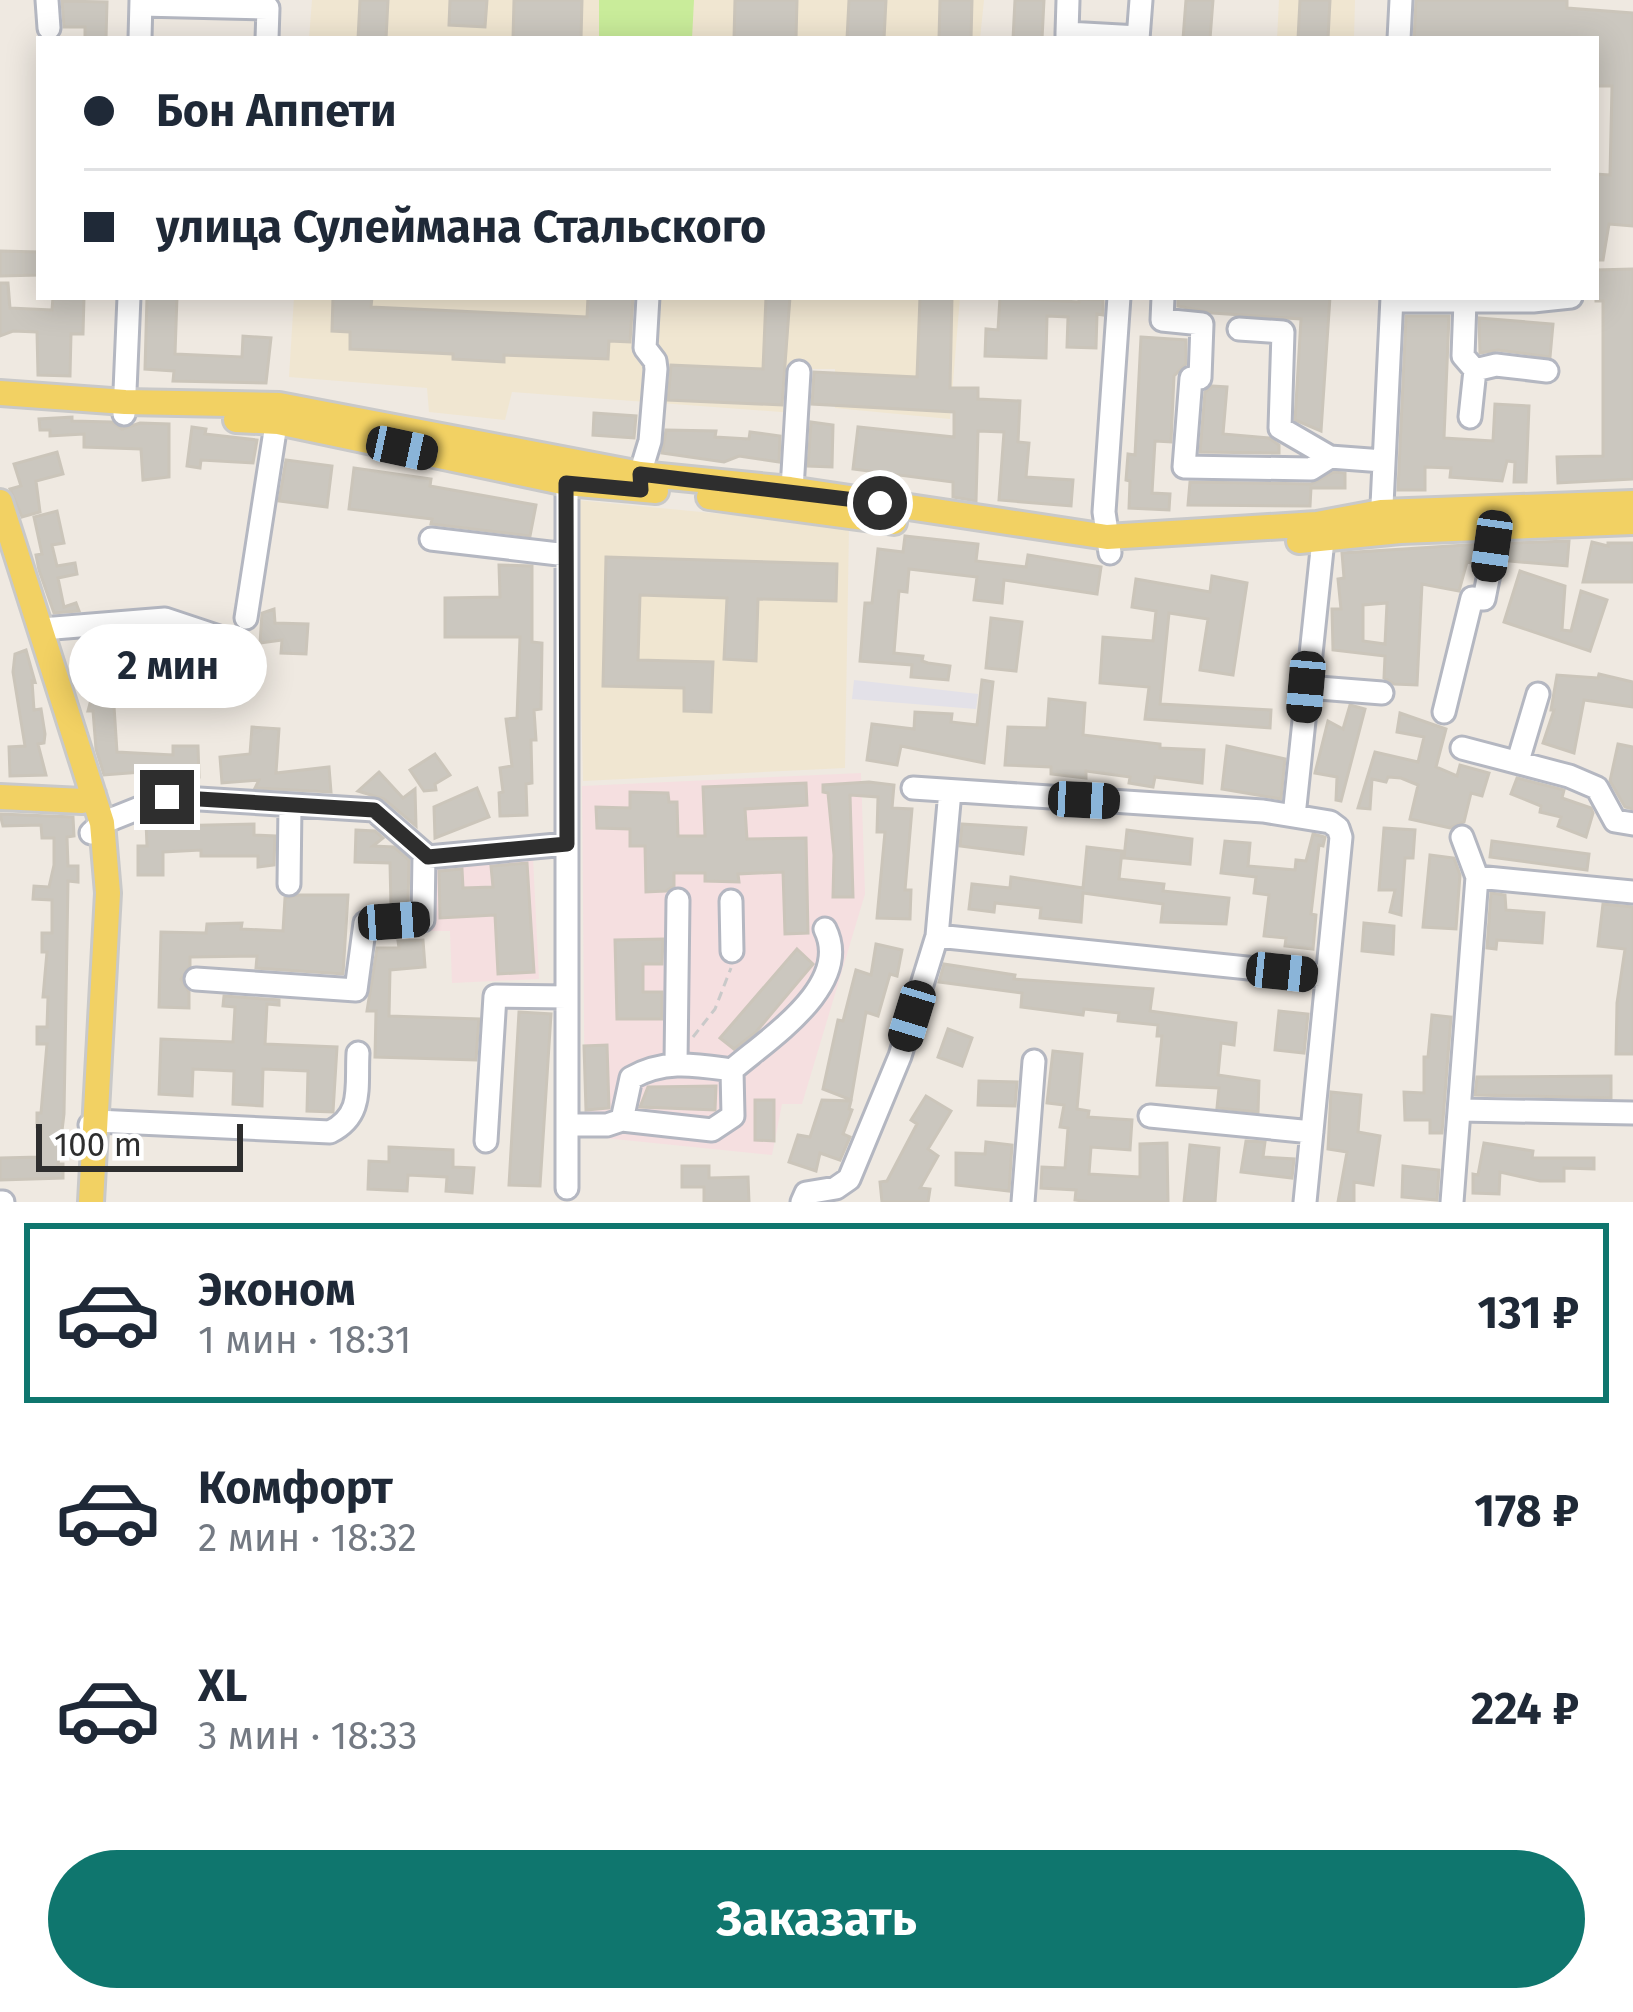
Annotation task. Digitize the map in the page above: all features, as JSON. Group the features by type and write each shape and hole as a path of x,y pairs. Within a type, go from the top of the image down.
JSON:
{"main road":[{"path":"0,393 124,408"},
{"path":"0,407 279,413 640,482 790,498 1108,545 1320,532 1381,522 1497,517 1633,503"},
{"path":"279,413 566,483 640,482"},
{"path":"0,502 42,628 86,795"},
{"path":"1497,517 1633,522"},
{"path":"0,544 86,795 108,893 92,1202"},
{"path":"0,795 86,795"},
{"path":"80,1202 97,899 96,828"}],"street":[{"path":"47,0 49,28"},
{"path":"1067,36 1068,0"},
{"path":"1138,36 1141,0"},
{"path":"1399,36 1401,0"},
{"path":"140,36 141,2 257,4 268,8 267,36"},
{"path":"124,408 129,300"},
{"path":"640,482 650,441 656,369 645,348 647,300"},
{"path":"1108,545 1104,512 1119,300"},
{"path":"1162,300 1162,320 1202,323 1201,378 1191,378 1184,467 1311,470 1330,458"},
{"path":"1381,522 1392,300"},
{"path":"1428,300 1548,300"},
{"path":"1465,301 1463,356 1475,370 1471,416"},
{"path":"1239,329 1283,332 1280,428 1330,458 1383,461"},
{"path":"1475,370 1496,365 1547,371"},
{"path":"790,498 799,372"},
{"path":"246,618 279,413"},
{"path":"566,483 567,1188"},
{"path":"1444,712 1472,598 1484,599 1497,517"},
{"path":"1294,816 1320,532"},
{"path":"431,539 567,555"},
{"path":"42,628 165,620 240,644"},
{"path":"1306,687 1382,694"},
{"path":"1518,761 1538,694"},
{"path":"1462,748 1597,788 1616,820 1633,824"},
{"path":"913,788 1294,816 1330,822 1338,828 1341,837 1305,1202"},
{"path":"802,1202 806,1193 843,1185 849,1179 900,1056 938,937 950,791"},
{"path":"96,828 167,797 374,810 428,857 567,844"},
{"path":"289,884 290,805"},
{"path":"1452,1202 1477,877 1462,836"},
{"path":"196,979 356,990 364,923 423,920 424,854"},
{"path":"1477,877 1633,892"},
{"path":"676,1059 678,900"},
{"path":"731,901 732,951"},
{"path":"732,1070 802,1011 830,968 832,944 825,929"},
{"path":"938,937 1325,976"},
{"path":"486,1142 495,996 567,998"},
{"path":"93,1123 330,1132 346,1124 356,1109 358,1053"},
{"path":"622,1120 631,1078 647,1069 676,1059 732,1070"},
{"path":"1023,1202 1034,1061"},
{"path":"567,1125 607,1125 622,1120 712,1130 733,1116 732,1070"},
{"path":"1459,1110 1633,1113"},
{"path":"1150,1116 1312,1132"}],"path":[{"path":"676,1059 715,1009 731,975 732,951"}],"shaded area":[{"path":"312,0 984,0 980,36 309,36"},
{"path":"1279,0 1355,0 1354,36 1277,36"},
{"path":"294,300 960,300 950,419 835,408 835,369 797,369 794,413 512,392 505,420 429,412 427,388 289,377"},
{"path":"576,500 849,526 845,768 583,781"},
{"path":"854,680 978,694 976,709 852,699"},
{"path":"861,773 865,894 802,1104 782,1104 772,1155 585,1136 582,786"},
{"path":"533,858 539,979 452,983 450,931 431,931 428,862"}],"green space":[{"path":"599,0 694,0 692,36 599,36"}],"building":[{"path":"360,0 388,0 386,36 358,36"},
{"path":"450,0 487,0 485,27 449,25"},
{"path":"514,0 582,0 581,36 513,36"},
{"path":"735,0 797,0 796,36 734,36"},
{"path":"849,0 886,0 884,36 847,36"},
{"path":"940,0 972,0 971,36 939,36"},
{"path":"1015,0 1044,0 1042,36 1013,36"},
{"path":"1186,0 1213,0 1210,36 1183,36"},
{"path":"1300,0 1330,0 1328,36 1298,36"},
{"path":"1416,0 1567,0 1567,8 1633,13 1633,226 1609,224 1603,260 1599,260 1599,174 1610,175 1612,86 1599,86 1599,36 1414,36"},
{"path":"62,1 107,2 106,36 85,36 85,27 64,27"},
{"path":"0,251 36,252 36,275 0,276"},
{"path":"1633,269 1633,479 1558,483 1557,457 1603,456 1603,301 1596,301 1599,270"},
{"path":"0,283 8,283 10,308 52,310 53,300 84,300 83,334 71,334 70,376 38,375 37,332 0,336"},
{"path":"147,300 177,300 175,354 242,357 243,336 271,338 266,383 173,381 174,371 145,369"},
{"path":"333,300 372,300 371,307 587,317 588,300 633,300 630,342 609,341 608,359 504,355 504,362 453,359 453,354 350,349 350,332 332,331"},
{"path":"766,300 790,300 782,405 668,400 671,365 763,369"},
{"path":"920,300 952,300 950,388 978,388 978,399 1020,401 1018,442 1029,443 1026,477 1073,480 1071,506 999,500 1004,432 978,431 976,501 953,497 953,482 853,469 858,427 954,437 954,412 812,404 814,372 917,377"},
{"path":"1000,300 1103,300 1103,315 1097,314 1096,348 1067,347 1068,317 1047,316 1046,358 985,356 986,329 998,330"},
{"path":"1178,300 1330,300 1321,431 1295,420 1301,319 1178,306"},
{"path":"1406,316 1449,316 1444,438 1493,441 1495,404 1529,406 1526,482 1514,482 1515,462 1507,461 1502,481 1450,477 1451,468 1425,467 1425,490 1398,490"},
{"path":"1479,318 1553,324 1550,357 1498,350 1480,353"},
{"path":"1141,337 1186,340 1186,364 1174,376 1171,442 1155,441 1152,493 1170,494 1169,510 1129,508 1130,481 1126,480 1128,454 1135,455"},
{"path":"1212,386 1227,387 1223,434 1269,438 1279,445 1279,453 1200,452 1205,392"},
{"path":"594,413 636,416 634,438 593,435"},
{"path":"72,417 72,421 112,422 122,429 140,423 169,424 169,477 143,480 141,449 84,447 84,434 50,436 50,430 40,430 39,419"},
{"path":"811,422 833,425 832,467 808,466"},
{"path":"192,427 206,429 205,434 257,440 253,463 201,460 200,468 187,466"},
{"path":"666,430 716,431 715,437 749,439 750,432 780,436 779,462 739,456 724,462 662,453"},
{"path":"57,452 63,474 36,481 40,512 22,517 10,489 21,486 14,464"},
{"path":"286,460 332,466 327,507 279,501"},
{"path":"354,468 431,479 430,486 536,505 530,536 349,509"},
{"path":"1334,472 1345,473 1345,488 1311,488 1310,506 1188,505 1190,482 1311,484"},
{"path":"57,511 64,543 52,545 57,566 75,563 77,574 58,578 64,607 76,603 79,611 54,613 39,570 36,555 42,554 34,517"},
{"path":"905,536 978,544 976,561 1026,567 1028,555 1101,567 1097,594 1004,580 1002,603 974,600 977,577 909,569 907,592 899,591 894,653 923,656 922,661 950,666 948,680 911,677 912,665 860,661 865,603 872,603 878,549 903,552"},
{"path":"1569,541 1567,566 1508,561 1510,543"},
{"path":"1592,542 1608,546 1633,543 1633,582 1583,582"},
{"path":"1480,544 1476,564 1467,562 1459,591 1422,584 1417,685 1394,684 1384,678 1385,656 1333,650 1332,609 1341,609 1342,553","holes":["1387,603 1385,644 1363,641 1363,605"]},
{"path":"606,557 837,564 836,601 758,599 756,661 724,659 727,598 640,595 638,660 713,662 711,712 684,711 684,688 603,686"},
{"path":"499,565 532,566 532,642 542,643 541,709 534,710 536,740 531,740 527,815 500,816 499,793 503,792 500,768 512,766 506,719 517,718 520,637 445,637 445,598 500,597"},
{"path":"1520,571 1565,586 1562,630 1571,631 1581,591 1607,600 1590,651 1504,622"},
{"path":"1212,576 1247,583 1233,675 1200,670 1208,619 1169,613 1160,704 1271,710 1270,728 1145,719 1149,687 1100,683 1103,637 1153,641 1156,611 1132,607 1136,579 1210,592"},
{"path":"274,609 275,623 308,624 306,654 281,653 282,640 260,643 262,613"},
{"path":"991,618 1022,622 1016,671 986,668"},
{"path":"26,650 35,682 34,710 41,709 45,734 44,743 38,744 46,775 10,776 9,747 25,746 13,672 15,654"},
{"path":"1599,674 1633,682 1633,707 1584,700 1574,753 1543,743 1554,710 1557,675 1598,678"},
{"path":"982,680 993,682 984,763 901,746 897,765 867,760 872,724 914,729 915,712 952,714 951,722 977,725"},
{"path":"113,691 117,752 173,755 173,746 198,746 199,777 182,777 181,769 104,775 93,711 88,711 93,692"},
{"path":"1049,699 1085,703 1083,735 1204,750 1202,783 1155,777 1153,787 1129,783 1130,777 1086,771 1086,778 1051,774 1051,767 1005,765 1008,727 1047,728"},
{"path":"1350,705 1365,709 1341,801 1336,800 1337,777 1315,773 1328,721 1343,729"},
{"path":"1400,713 1446,729 1436,767 1457,776 1460,765 1489,773 1482,796 1471,793 1464,822 1450,828 1410,819 1418,785 1401,778 1372,779 1370,809 1358,808 1375,752 1418,762 1424,737 1397,732"},
{"path":"252,727 279,729 276,773 329,767 331,792 255,788 259,780 222,783 220,757 250,754"},
{"path":"1618,744 1633,747 1633,809 1625,807 1610,781"},
{"path":"1227,746 1285,759 1281,799 1222,789"},
{"path":"435,754 450,775 435,784 436,790 424,791 410,770"},
{"path":"379,772 403,798 415,789 416,826 384,799 358,791"},
{"path":"1517,778 1564,790 1562,798 1591,808 1586,837 1558,826 1561,817 1540,812 1541,806 1511,794"},
{"path":"806,783 807,805 745,809 747,839 806,838 808,933 785,934 783,872 738,874 739,882 705,881 705,873 674,873 674,886 646,892 645,846 630,846 630,829 597,828 596,807 630,808 630,792 668,793 669,802 677,802 678,836 705,836 703,787"},
{"path":"823,785 894,785 892,808 912,809 905,890 911,890 910,919 877,918 885,832 877,832 878,797 850,795 853,897 833,897 834,855 828,793 823,792"},
{"path":"477,788 489,817 435,838 434,807"},
{"path":"0,814 73,817 74,836 67,837 68,866 78,866 78,882 68,881 64,1114 58,1164 63,1164 63,1178 0,1180 0,1158 40,1157 42,1128 37,1127 37,1113 41,1113 47,1044 37,1044 37,1027 47,1027 48,997 43,997 47,952 42,952 42,933 52,933 52,900 33,899 34,886 49,887 54,838 42,838 41,825 3,826"},
{"path":"165,819 165,826 254,824 254,835 275,836 274,865 258,867 258,856 163,852 163,875 138,875 138,846 147,846 146,822"},
{"path":"962,824 1026,828 1023,854 960,846"},
{"path":"1384,828 1415,830 1413,858 1405,858 1401,915 1390,912 1395,890 1379,890"},
{"path":"356,830 375,831 383,838 373,846 394,847 409,860 408,906 391,907 390,863 355,862"},
{"path":"1127,830 1192,839 1190,864 1124,858"},
{"path":"1313,834 1325,837 1323,846 1319,845 1311,914 1316,915 1313,949 1285,946 1286,938 1264,936 1269,895 1254,893 1256,877 1221,873 1225,841 1250,843 1248,866 1295,870 1296,860 1306,861"},
{"path":"1492,841 1589,854 1587,870 1490,857"},
{"path":"1087,847 1122,851 1119,879 1164,884 1163,891 1229,898 1226,924 1161,922 1163,904 1083,893 1081,922 1040,918 1041,908 995,903 994,912 969,909 972,884 1010,888 1011,877 1083,888"},
{"path":"1430,855 1454,858 1460,875 1456,929 1423,927"},
{"path":"527,863 534,972 498,974 495,915 440,918 439,871 462,869 463,888 493,887 491,866"},
{"path":"1491,893 1505,895 1506,910 1544,913 1542,943 1497,940 1496,949 1487,948"},
{"path":"348,895 343,974 256,968 257,956 190,957 181,979 189,992 189,1008 159,1007 161,932 206,933 207,924 242,923 241,929 283,931 285,898"},
{"path":"1603,904 1633,907 1633,1054 1616,1054 1625,949 1598,946"},
{"path":"1364,923 1394,926 1393,954 1362,951"},
{"path":"663,939 662,964 643,964 643,992 662,992 662,1019 617,1019 615,940"},
{"path":"423,940 425,967 390,970 389,1016 479,1019 476,1060 375,1057 376,1011 367,1011 377,948 399,948 398,941"},
{"path":"876,944 902,950 897,976 890,974 878,1016 866,1012 851,1100 823,1089 838,1020 843,1021 856,970 871,975"},
{"path":"797,949 813,964 756,1032 734,1049 720,1038"},
{"path":"944,964 1015,975 1014,979 1153,989 1150,1011 1236,1023 1234,1045 1221,1043 1218,1075 1259,1081 1258,1112 1217,1108 1219,1088 1157,1085 1162,1036 1157,1036 1158,1025 1118,1021 1119,1013 1084,1009 1083,1015 1021,1007 1022,993 939,982"},
{"path":"224,996 279,1000 279,1005 267,1004 265,1044 337,1047 333,1112 307,1111 308,1071 263,1069 262,1106 233,1104 234,1071 193,1069 192,1096 159,1094 161,1039 233,1042 235,1007 223,1006"},
{"path":"1279,1011 1308,1014 1304,1053 1275,1050"},
{"path":"519,1012 551,1014 540,1186 509,1185"},
{"path":"1432,1015 1451,1017 1442,1133 1430,1133 1430,1120 1405,1120 1404,1092 1424,1093 1424,1057 1428,1057"},
{"path":"948,1029 972,1038 962,1066 938,1057"},
{"path":"607,1045 609,1108 586,1110 584,1046"},
{"path":"1053,1051 1082,1054 1077,1109 1089,1111 1088,1117 1132,1120 1130,1150 1091,1147 1089,1174 1140,1177 1140,1144 1167,1143 1168,1202 1091,1202 1075,1200 1076,1190 1041,1188 1042,1167 1065,1168 1068,1128 1060,1127 1064,1105 1047,1103"},
{"path":"1611,1076 1611,1098 1475,1095 1477,1077"},
{"path":"979,1081 1017,1082 1015,1106 978,1105"},
{"path":"716,1086 715,1110 640,1107 648,1087"},
{"path":"1331,1092 1361,1095 1358,1132 1380,1136 1373,1185 1354,1182 1354,1202 1338,1202 1347,1152 1328,1149"},
{"path":"926,1096 951,1111 928,1149 938,1156 920,1188 930,1189 928,1202 882,1202 880,1182 887,1181 917,1124 911,1120"},
{"path":"755,1100 774,1100 774,1141 755,1140"},
{"path":"822,1100 851,1101 843,1134 850,1137 840,1160 820,1153 816,1171 789,1162 798,1135 810,1137"},
{"path":"1246,1141 1265,1142 1263,1157 1294,1159 1292,1178 1241,1172"},
{"path":"986,1142 1012,1145 1009,1191 956,1185 956,1153 985,1154"},
{"path":"1484,1143 1533,1151 1532,1158 1594,1158 1594,1169 1564,1168 1564,1181 1500,1172 1499,1194 1473,1193 1473,1174 1478,1175"},
{"path":"1190,1145 1219,1148 1215,1202 1184,1202"},
{"path":"389,1147 453,1150 453,1167 474,1168 472,1193 446,1191 447,1177 408,1175 407,1191 368,1189 369,1161 389,1162"},
{"path":"682,1166 709,1166 709,1178 748,1177 749,1202 704,1202 704,1187 682,1187"},
{"path":"1403,1166 1439,1170 1437,1200 1402,1197"}],"route":[{"path":"167,797 374,810 428,857 567,844 566,483 641,490 640,474 880,503"}]}
